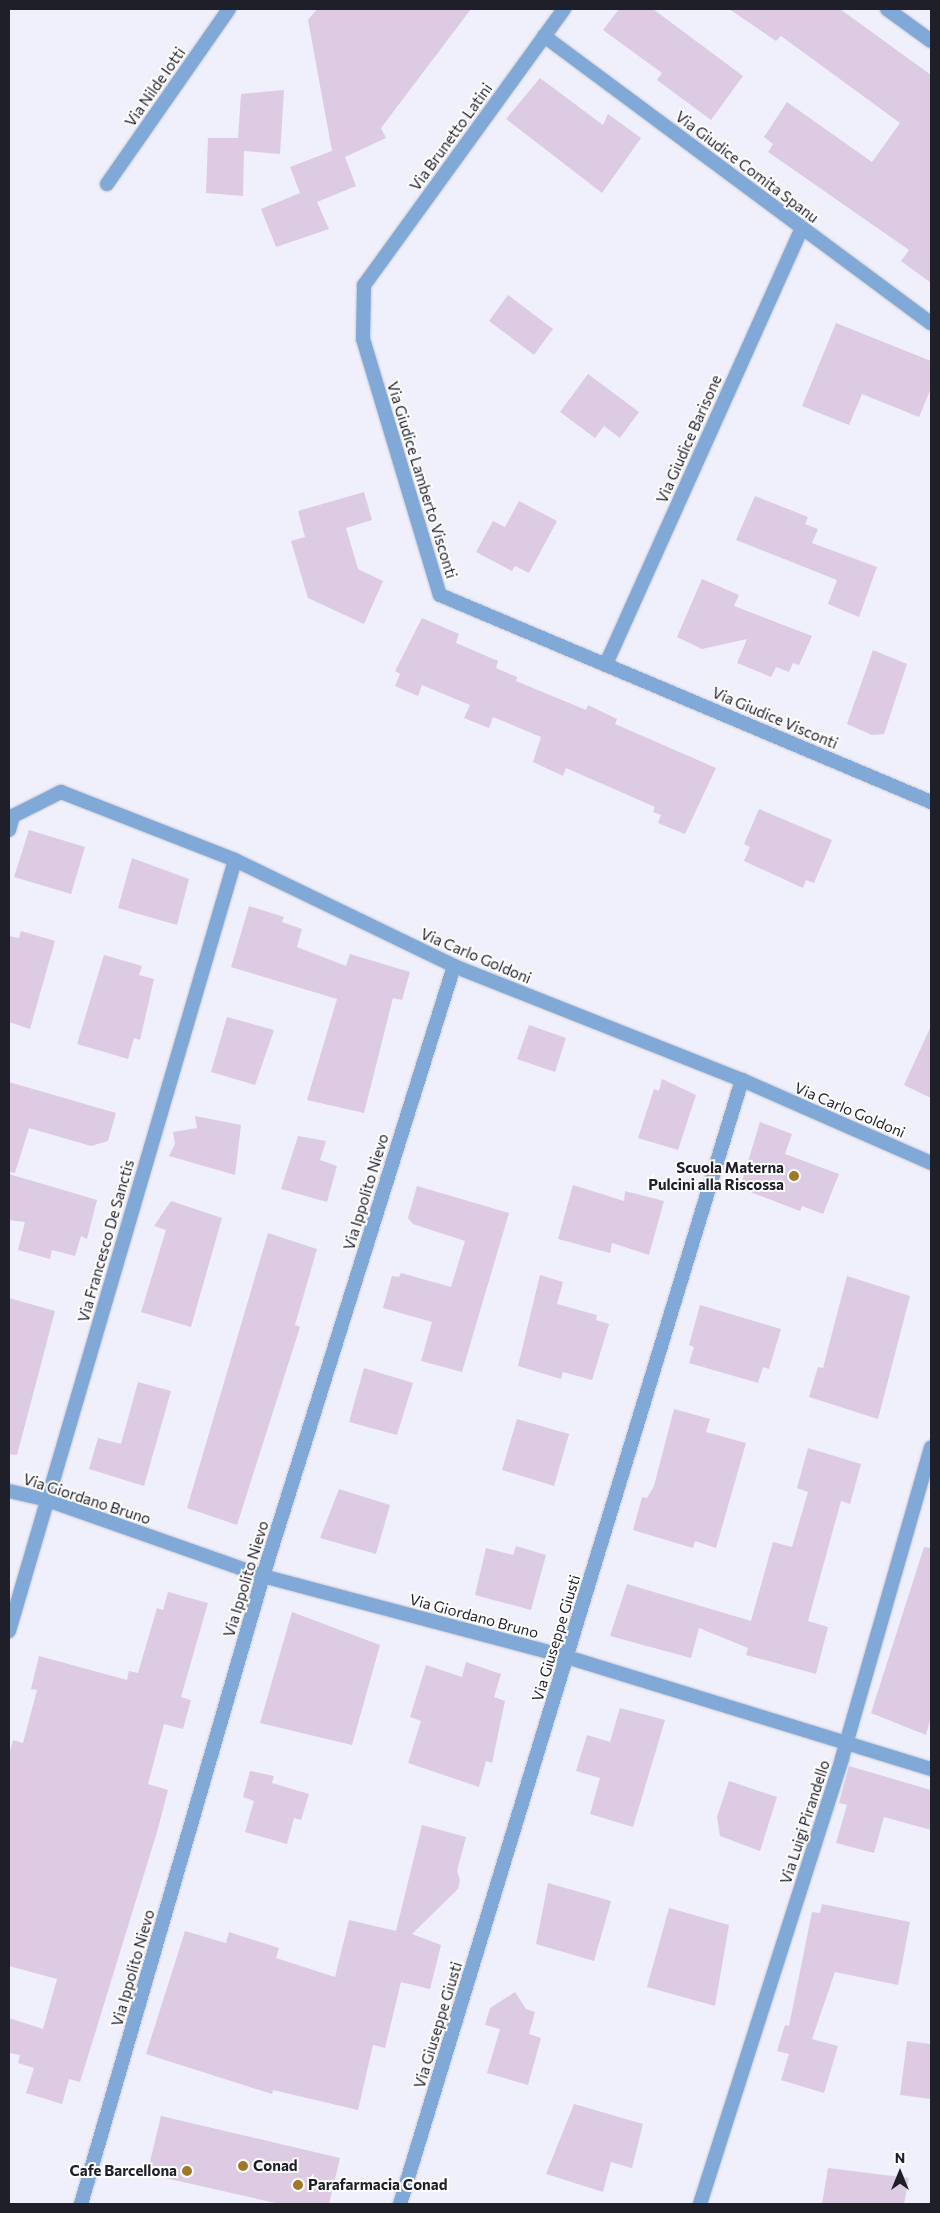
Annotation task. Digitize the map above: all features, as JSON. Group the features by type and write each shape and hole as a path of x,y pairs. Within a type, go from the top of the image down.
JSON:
{"street":[{"name":"Via Nilde Iotti","path":"106,184 229,9"},
{"name":"Via Brunetto Latini","path":"364,285 564,9"},
{"path":"887,9 931,41"},
{"name":"Via Giudice Comita Spanu","path":"544,36 931,323"},
{"name":"Via Giudice Barisone","path":"606,664 802,228"},
{"name":"Via Giudice Lamberto Visconti","path":"364,285 363,339 440,595 606,664"},
{"name":"Via Giudice Visconti","path":"606,664 931,802"},
{"name":"Via Carlo Goldoni","path":"9,830 13,816 61,792 235,860 454,966 742,1080 931,1162"},
{"name":"Via Francesco De Sanctis","path":"9,1631 235,860"},
{"name":"Via Ippolito Nievo","path":"81,2204 263,1576 454,966"},
{"name":"Via Giuseppe Giusti","path":"400,2204 742,1080"},
{"name":"Via Luigi Pirandello","path":"700,2204 846,1745 931,1447"},
{"name":"Via Giordano Bruno","path":"9,1491 47,1500 263,1576 566,1657 846,1745 931,1769"}],"building":[{"path":"317,9 471,9 381,128 386,138 345,157 356,186 317,202 329,229 276,247 261,209 300,193 290,167 332,151 308,20"},
{"path":"619,9 653,9 743,76 711,120 657,80 662,73 603,30"},
{"path":"729,9 840,9 931,75 931,283 901,261 909,250 768,152 773,144 764,137 787,102 872,162 900,123 781,36 776,41"},
{"path":"540,78 603,125 608,114 641,138 602,193 506,119"},
{"path":"284,90 280,154 244,151 243,196 206,193 208,138 238,138 241,94"},
{"path":"508,295 553,329 534,355 489,321"},
{"path":"836,323 931,361 931,388 919,417 862,394 849,425 802,406"},
{"path":"588,374 639,412 620,438 604,426 595,438 560,412"},
{"path":"364,492 372,520 346,528 358,569 383,581 364,624 308,598 291,541 305,537 298,511"},
{"path":"755,496 808,517 805,524 818,529 812,543 877,567 859,617 828,604 837,580 736,540"},
{"path":"519,501 557,521 529,573 515,566 512,571 476,552 493,521 505,527"},
{"path":"702,579 739,595 734,606 812,636 799,665 793,663 789,672 776,667 771,677 737,663 747,639 702,649 677,637"},
{"path":"422,618 459,634 456,643 498,661 496,668 517,677 516,681 586,710 588,705 617,719 615,724 716,768 685,834 658,823 661,815 653,812 655,807 566,768 563,776 533,762 541,737 493,717 489,728 464,718 470,705 422,685 418,696 395,686 400,674 395,671"},
{"path":"873,650 907,664 884,734 872,735 847,724"},
{"path":"759,809 832,840 814,883 806,880 803,888 744,861 750,847 744,844"},
{"path":"29,830 85,847 71,894 14,877"},
{"path":"132,858 189,879 177,925 118,908"},
{"path":"249,906 284,917 282,922 302,929 297,947 346,966 350,954 410,972 402,1000 393,998 364,1113 307,1100 337,999 231,967"},
{"path":"21,931 55,941 30,1029 9,1022 9,936 19,938"},
{"path":"104,955 142,966 139,975 154,979 140,1040 134,1038 128,1059 77,1044"},
{"path":"227,1017 274,1030 255,1085 211,1072"},
{"path":"529,1025 566,1038 555,1072 517,1059"},
{"path":"931,1026 931,1098 904,1085"},
{"path":"662,1079 696,1095 678,1150 638,1138 654,1089 659,1091"},
{"path":"9,1082 116,1113 108,1141 91,1146 29,1128 15,1173 9,1172"},
{"path":"195,1116 241,1125 235,1175 169,1156 175,1144 173,1132 197,1128"},
{"path":"760,1122 792,1134 785,1154 839,1174 823,1214 802,1206 800,1211 740,1188"},
{"path":"298,1136 326,1141 320,1160 337,1166 327,1202 281,1189"},
{"path":"9,1174 97,1200 87,1239 81,1236 75,1256 52,1250 50,1259 18,1250 25,1222 9,1220"},
{"path":"573,1185 624,1201 625,1191 664,1201 649,1255 612,1243 610,1253 558,1239"},
{"path":"417,1186 509,1213 462,1372 421,1361 432,1322 383,1308 392,1276 399,1277 401,1273 451,1287 465,1241 413,1224 408,1218"},
{"path":"171,1201 222,1218 191,1327 141,1312 166,1230 154,1226"},
{"path":"268,1233 317,1249 295,1325 300,1327 237,1525 187,1508"},
{"path":"540,1275 563,1282 557,1304 597,1315 596,1320 609,1324 592,1380 563,1372 561,1379 518,1366"},
{"path":"847,1276 910,1296 878,1419 809,1397 818,1367 823,1368"},
{"path":"9,1298 55,1311 17,1455 9,1454"},
{"path":"700,1305 781,1329 769,1369 763,1367 758,1383 689,1363 694,1347 689,1345"},
{"path":"364,1368 413,1383 397,1435 349,1422"},
{"path":"138,1382 171,1391 144,1486 89,1469 98,1438 121,1444"},
{"path":"674,1409 710,1419 706,1432 746,1443 716,1548 695,1541 693,1548 633,1530 642,1497 647,1498 654,1486"},
{"path":"517,1419 569,1434 554,1486 502,1470"},
{"path":"808,1448 861,1464 850,1504 841,1501 808,1621 828,1627 816,1674 746,1655 748,1648 699,1628 691,1658 610,1636 627,1584 751,1621 773,1542 792,1547 808,1492 797,1488"},
{"path":"339,1489 390,1505 376,1554 320,1538"},
{"path":"516,1546 546,1555 531,1610 475,1595 486,1548 513,1555"},
{"path":"924,1547 931,1548 931,1717 926,1735 871,1713"},
{"path":"168,1592 208,1603 181,1697 191,1700 183,1729 164,1724 148,1784 168,1790 157,1832 80,2082 69,2079 62,2104 26,2093 34,2068 18,2063 20,2055 9,2053 9,2018 43,2029 57,1979 9,1966 9,1755 13,1740 23,1743 37,1690 31,1689 39,1656 127,1680 129,1671 138,1673 157,1608 163,1610"},
{"path":"292,1612 380,1645 352,1745 260,1723"},
{"path":"466,1662 501,1674 494,1697 505,1701 492,1763 486,1761 479,1787 408,1763 421,1721 410,1717 426,1665 462,1677"},
{"path":"620,1708 665,1720 633,1827 590,1814 600,1778 576,1771 587,1735 610,1742"},
{"path":"849,1766 931,1790 931,1830 884,1817 874,1853 836,1843 847,1805 839,1803"},
{"path":"250,1771 274,1776 272,1783 309,1794 301,1820 294,1818 287,1844 245,1832 254,1801 243,1797"},
{"path":"729,1781 777,1797 760,1851 720,1836 717,1817"},
{"path":"422,1825 466,1837 457,1871 460,1880 458,1889 412,1934 441,1945 430,1989 401,1982 385,2048 373,2045 358,2110 273,2090 272,2094 146,2054 185,1931 226,1943 229,1932 279,1948 276,1958 335,1977 349,1920 396,1931"},
{"path":"548,1883 611,1901 594,1961 536,1944"},
{"path":"822,1904 910,1922 898,1985 835,1972 812,2039 838,2046 824,2093 781,2080 789,2054 777,2051 785,2025 789,2026 812,1912 820,1913"},
{"path":"669,1908 729,1925 715,2006 647,1987"},
{"path":"515,1992 526,2009 535,2012 529,2034 541,2038 528,2085 487,2073 500,2029 485,2025 490,2008"},
{"path":"907,2041 931,2044 931,2099 900,2095"},
{"path":"574,2104 643,2124 632,2168 611,2162 603,2192 546,2174"},
{"name":"Conad","path":"161,2116 340,2158 329,2204 280,2204 147,2174"},
{"path":"828,2168 909,2178 904,2204 822,2204"}],"place":[{"name":"Scuola Materna Pulcini alla Riscossa","path":"794,1176"},
{"name":"Conad","path":"243,2166"},
{"name":"Cafe Barcellona","path":"187,2171"},
{"name":"Parafarmacia Conad","path":"298,2185"}]}
